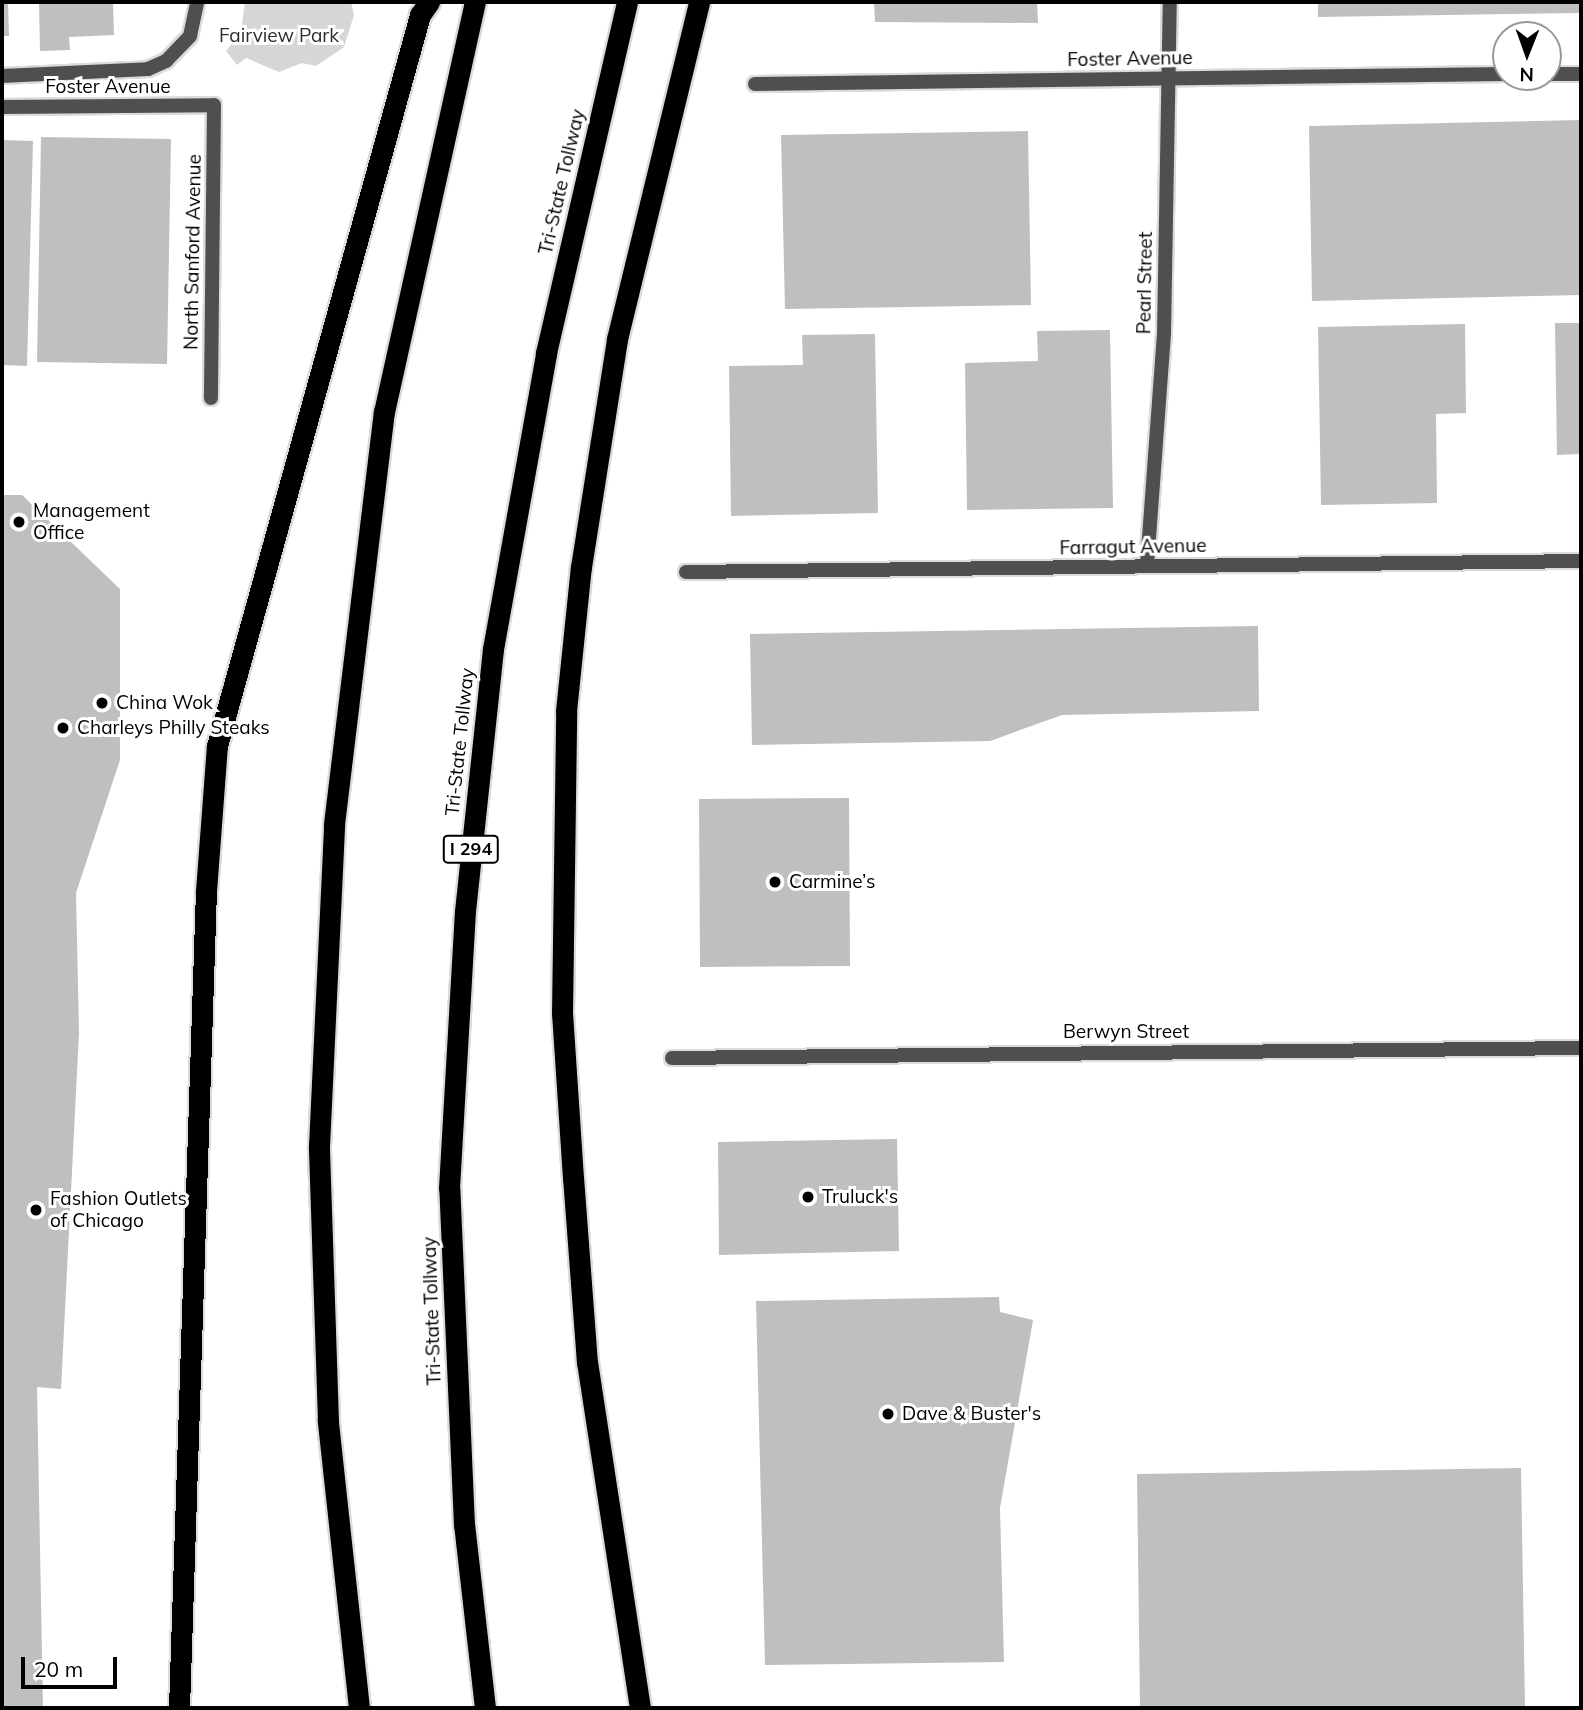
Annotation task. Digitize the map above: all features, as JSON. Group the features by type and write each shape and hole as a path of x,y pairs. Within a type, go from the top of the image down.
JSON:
{"highway":[{"path":"179,1708 205,891 217,746 420,15 429,2"},
{"path":"359,1708 328,1421 319,1146 334,824 384,412 475,2"},
{"name":"Tri-State Tollway","path":"485,1708 464,1525 449,1188 464,911 493,649 546,353 626,2"},
{"path":"640,1708 587,1363 575,1205 562,1014 566,711 581,567 617,340 699,2"}],"street":[{"name":"Foster Avenue","path":"2,76 127,73 166,61 190,36 197,2"},
{"name":"Pearl Street","path":"1147,565 1164,333 1170,2"},
{"path":"1562,74 1581,74"},
{"name":"Foster Avenue","path":"755,85 1169,77 1492,75"},
{"name":"Foster Avenue","path":"2,107 214,105"},
{"name":"North Sanford Avenue","path":"211,398 214,105"},
{"name":"Farragut Avenue","path":"686,572 1581,561"},
{"name":"Berwyn Street","path":"672,1058 1581,1048"}],"green space":[{"name":"Fairview Park","path":"245,2 351,2 354,15 344,47 316,66 302,63 279,72 246,58 237,65 226,51 241,32"}],"building":[{"path":"2,2 8,2 9,36 2,36"},
{"path":"39,2 113,2 114,35 69,37 70,50 40,51"},
{"path":"874,2 1037,2 1038,23 875,22"},
{"path":"1318,2 1581,2 1581,13 1318,17"},
{"path":"1581,120 1581,295 1312,301 1309,126"},
{"path":"1028,131 1031,305 785,309 781,135"},
{"path":"41,137 171,139 167,364 37,362"},
{"path":"2,140 33,141 27,366 2,365"},
{"path":"1555,323 1581,323 1581,454 1557,455"},
{"path":"1465,324 1466,413 1436,414 1437,503 1321,505 1318,327"},
{"path":"1110,330 1113,508 967,510 965,363 1038,361 1037,331"},
{"path":"875,334 878,513 731,516 729,366 803,365 802,335"},
{"name":"Fashion Outlets of Chicago","path":"2,495 22,495 120,589 120,760 76,893 79,1033 61,1389 37,1387 43,1708 2,1708"},
{"path":"1258,626 1259,711 1062,715 990,741 752,745 750,634"},
{"name":"Carmine’s","path":"849,798 850,966 700,967 699,799"},
{"name":"Truluck's","path":"897,1139 899,1251 719,1255 718,1142"},
{"name":"Dave & Buster's","path":"999,1297 1000,1312 1033,1320 1000,1508 1004,1662 765,1665 756,1301"},
{"path":"1521,1468 1525,1708 1140,1708 1137,1474"}],"place":[{"name":"Management Office","path":"19,522"},
{"name":"China Wok","path":"102,703"},
{"name":"Charleys Philly Steaks","path":"63,728"},
{"name":"Carmine’s","path":"775,882"},
{"name":"Truluck's","path":"808,1197"},
{"name":"Fashion Outlets of Chicago","path":"36,1210"},
{"name":"Dave & Buster's","path":"888,1414"}]}
